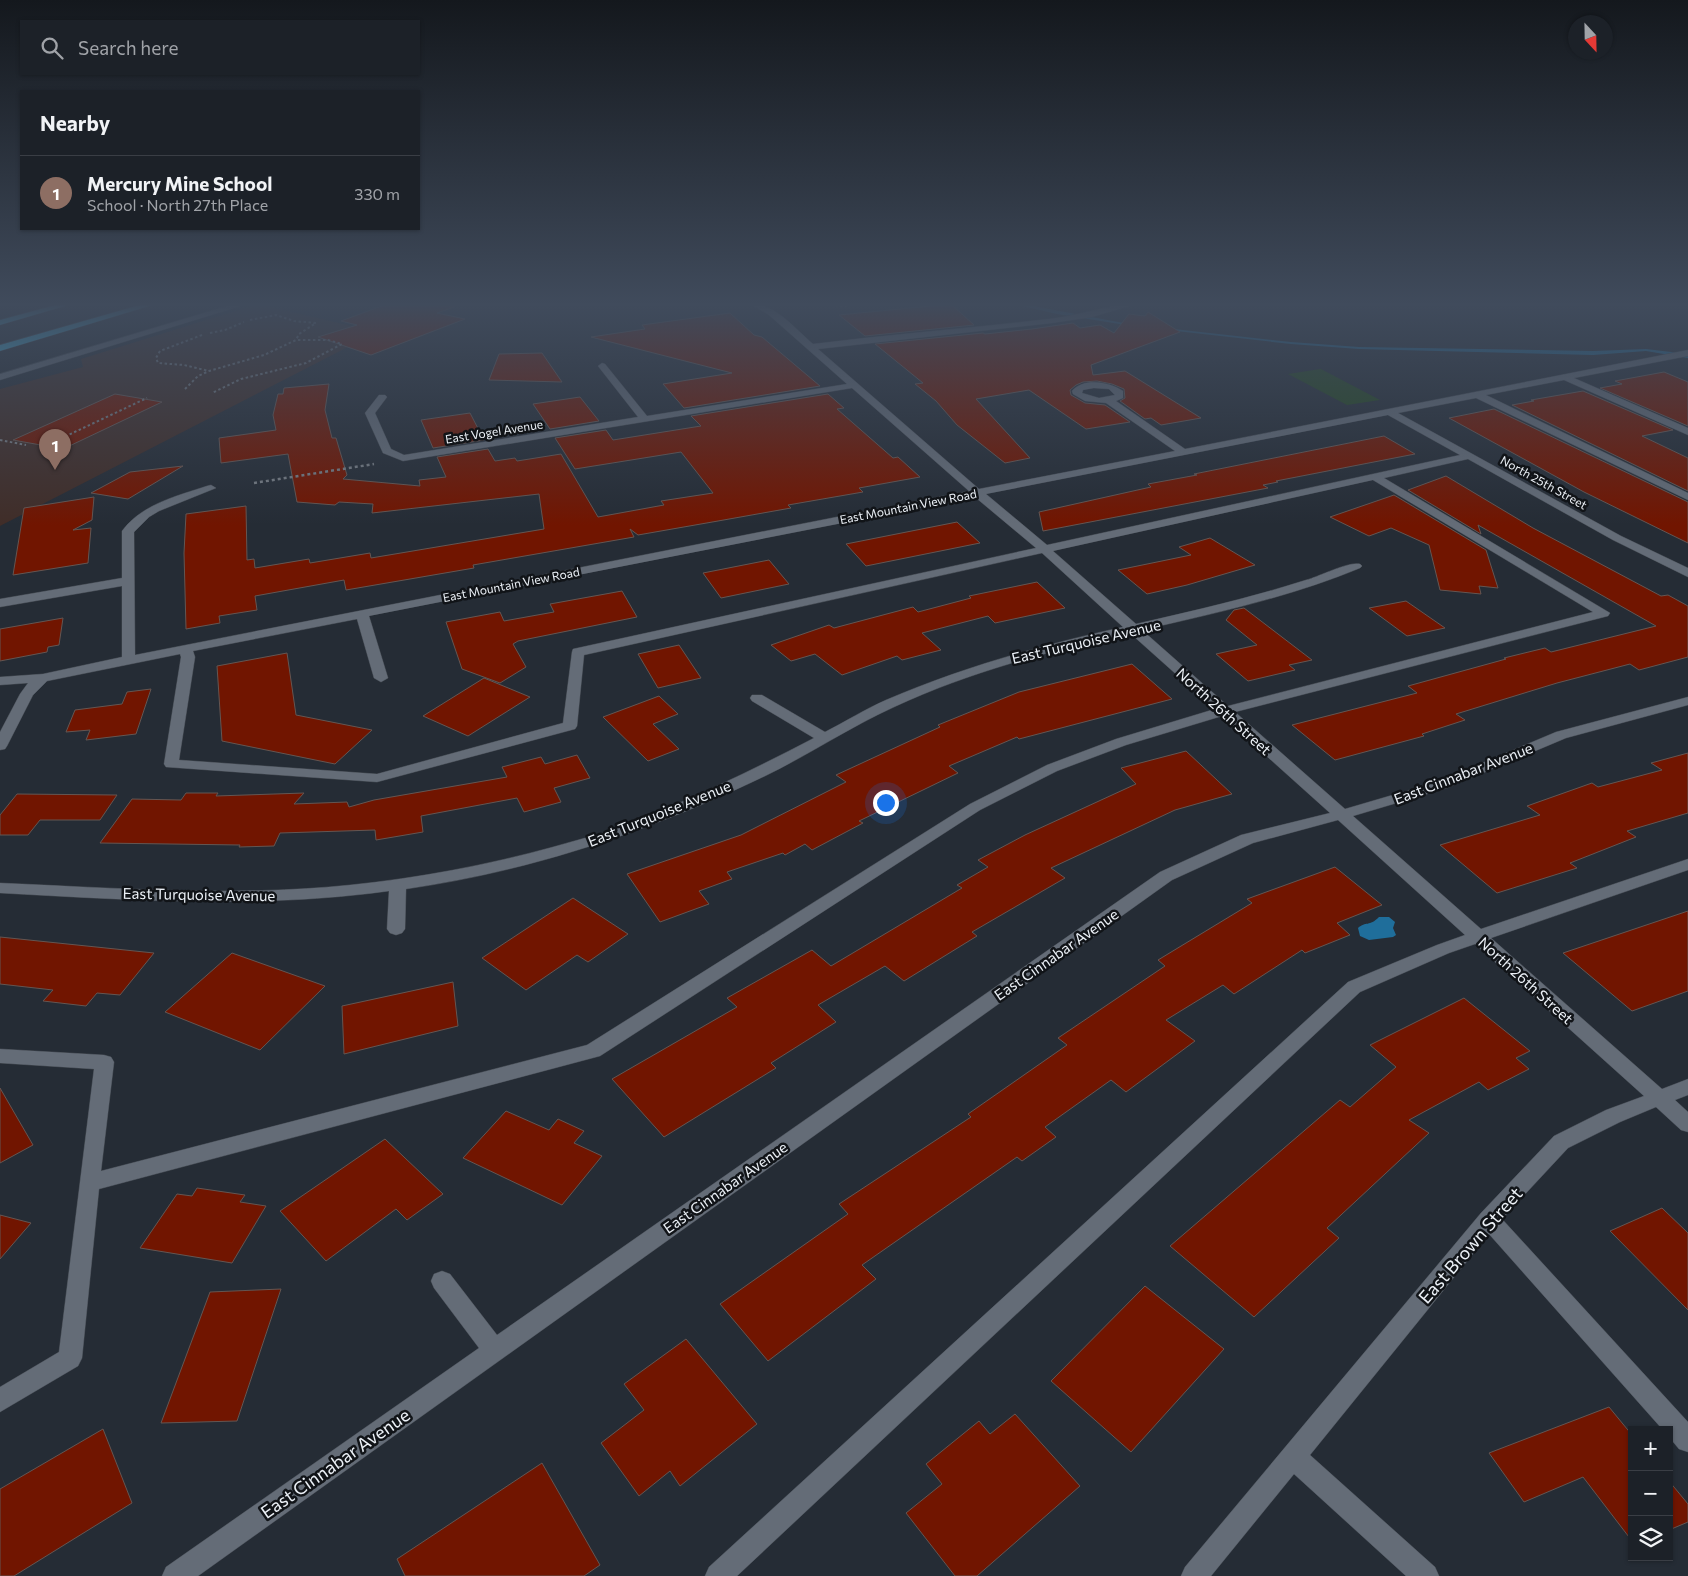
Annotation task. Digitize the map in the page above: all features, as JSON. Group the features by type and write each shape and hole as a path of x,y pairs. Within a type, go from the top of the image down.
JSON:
{"street":[{"path":"611,378 645,419"},
{"name":"North 26th Street","path":"846,378 977,493 1045,550 1339,815 1688,1124"},
{"name":"East Mountain View Road","path":"0,681 43,678 185,648 1561,378"},
{"path":"1565,378 1688,432"},
{"name":"East Vogel Avenue","path":"382,397 370,413 387,451 403,458 855,385"},
{"path":"1476,394 1688,497"},
{"path":"1108,400 1183,452"},
{"name":"North 25th Street","path":"1388,411 1618,538 1688,573"},
{"path":"185,648 188,658 171,764 377,778 570,726 578,652 1469,456"},
{"path":"89,1183 593,1050 975,806 1052,768 1120,742 1224,711 1604,613 1375,478"},
{"path":"129,660 128,531 136,520 172,502 211,488"},
{"name":"East Turquoise Avenue","path":"0,888 170,896 257,896 350,892 488,869 606,837 694,802 763,771 889,704 972,671 1056,646 1253,601 1329,577 1356,566"},
{"path":"0,603 128,581"},
{"path":"362,613 381,678"},
{"path":"0,746 27,694 43,678"},
{"path":"757,698 824,738"},
{"name":"East Cinnabar Avenue","path":"175,1576 1166,876 1247,839 1382,804 1442,785 1561,735 1688,701"},
{"path":"718,1576 1354,987 1443,949 1688,864"},
{"path":"396,929 398,885"},
{"path":"0,1056 104,1062 70,1358 0,1400"},
{"name":"East Brown Street","path":"1194,1576 1489,1219 1561,1142 1613,1116 1688,1087"},
{"path":"1489,1219 1688,1440"},
{"path":"442,1281 495,1350"},
{"path":"1293,1457 1426,1576"}],"path":[{"path":"185,389 196,378"},
{"path":"212,392 244,378"},
{"path":"47,444 147,398"},
{"path":"0,440 26,445"},
{"path":"254,483 375,464"}],"shaded area":[{"path":"43,378 288,378 0,526 0,389"}],"green space":[{"path":"1295,378 1337,378 1380,400 1347,405"}],"water":[{"path":"1379,917 1389,917 1395,922 1393,928 1396,935 1369,940 1360,936 1358,928 1373,922"}],"building":[{"path":"490,378 559,378 562,382 489,380"},
{"path":"703,378 810,378 820,386 684,408 663,384"},
{"path":"916,378 1136,378 1201,418 1161,425 1151,418 1145,419 1120,401 1125,398 1124,389 1097,381 1083,382 1076,385 1070,390 1071,395 1085,403 1105,405 1130,422 1086,429 1029,390 976,399 1030,458 1005,463 957,425 936,401 915,384 923,383"},
{"path":"1634,378 1677,378 1688,382 1688,426 1600,388 1622,384 1615,381"},
{"path":"329,384 325,410 332,438 336,438 347,475 343,479 420,486 419,480 446,477 437,457 488,449 495,461 515,458 517,461 561,454 598,517 664,505 661,501 713,493 681,452 575,469 555,438 606,430 613,440 701,426 691,416 828,394 844,408 837,409 893,458 898,457 920,477 859,488 863,492 788,505 791,508 638,535 630,529 634,537 473,565 474,568 346,590 344,580 255,596 257,610 219,616 220,623 186,629 184,553 186,514 246,506 247,560 254,559 255,568 309,559 310,563 370,553 371,558 544,529 539,494 372,513 373,504 339,502 335,505 297,502 288,454 221,463 219,438 276,430 273,415 278,394 283,394 284,388"},
{"path":"1583,391 1673,430 1642,436 1688,458 1688,491 1512,405"},
{"path":"115,394 162,402 63,449 13,440"},
{"path":"580,397 599,421 550,429 533,404"},
{"path":"1494,409 1688,502 1688,543 1584,492 1449,418"},
{"path":"470,413 484,440 433,448 421,420"},
{"path":"1384,436 1415,454 1263,485 1268,488 1043,531 1039,512 1151,487 1148,484"},
{"path":"183,466 128,499 91,493 130,472"},
{"path":"1446,476 1533,528 1661,596 1668,595 1688,606 1688,657 1639,670 1630,664 1557,683 1456,714 1465,720 1422,734 1424,736 1335,760 1292,725 1417,693 1408,686 1506,659 1504,658 1545,648 1551,652 1656,626 1478,525 1481,534 1408,490"},
{"path":"1394,495 1486,550 1498,588 1479,586 1481,594 1440,590 1429,545 1391,528 1369,536 1330,517"},
{"path":"94,497 92,520 73,530 91,528 88,563 13,575 24,508"},
{"path":"957,522 980,543 866,566 846,544"},
{"path":"1210,538 1255,565 1187,585 1147,594 1118,570 1191,555 1179,547"},
{"path":"769,560 789,584 721,598 703,573"},
{"path":"1037,582 1065,608 995,623 988,616 922,633 941,650 902,660 897,656 842,675 815,654 791,661 771,645 829,625 834,628 913,607 918,612 971,598 969,596"},
{"path":"622,591 637,617 518,641 513,644 526,667 500,683 462,669 446,622 500,612 504,621 554,612 550,604"},
{"path":"1406,601 1445,628 1407,636 1369,608"},
{"path":"1244,608 1312,660 1289,665 1295,670 1248,681 1216,654 1257,645 1226,620 1234,610"},
{"path":"63,618 59,645 48,647 47,652 0,661 0,629"},
{"path":"679,645 701,678 658,688 638,654"},
{"path":"287,653 296,715 372,730 335,764 222,741 217,666"},
{"path":"1132,664 1172,699 1019,739 1017,737 949,766 958,773 859,821 863,823 812,850 805,844 785,855 783,853 727,872 732,879 699,891 709,904 660,922 627,874 741,835 846,782 836,775 940,727 938,725 1019,692"},
{"path":"484,678 530,697 468,736 423,716"},
{"path":"151,689 136,734 86,740 90,730 66,732 75,710 122,704 127,692"},
{"path":"659,696 678,714 653,724 679,749 648,761 603,717"},
{"path":"1186,751 1232,794 1175,810 1051,868 1065,878 972,932 977,936 904,981 885,966 818,1005 836,1022 771,1063 776,1068 664,1137 612,1079 737,1007 727,998 812,950 831,966 962,888 957,885 988,867 978,860 1025,835 1136,784 1121,768"},
{"path":"1688,753 1688,813 1627,831 1636,837 1570,863 1577,868 1497,893 1440,845 1540,815 1527,806 1592,783 1598,787 1662,770 1651,763"},
{"path":"577,755 590,778 554,788 561,802 524,812 517,798 421,816 423,832 376,840 375,830 280,833 274,846 239,847 240,845 100,843 132,799 181,800 186,793 218,793 216,796 304,793 294,804 347,802 349,807 374,800 507,777 502,767 541,757 545,764"},
{"path":"17,794 117,795 100,820 40,820 28,835 0,835 0,815"},
{"path":"1335,867 1382,905 1337,923 1350,935 1305,953 1302,950 1234,994 1223,985 1166,1020 1195,1041 1126,1092 1111,1080 1045,1127 1056,1137 1022,1161 1017,1157 862,1265 876,1279 768,1361 720,1304 848,1214 839,1204 971,1117 968,1114 1067,1045 1058,1038 1165,966 1158,960 1252,903 1247,899"},
{"path":"573,898 628,934 588,962 577,955 526,990 482,958"},
{"path":"1688,911 1688,991 1632,1011 1563,953"},
{"path":"0,937 154,953 120,995 97,993 86,1006 43,1001 53,990 0,984"},
{"path":"232,953 325,986 260,1050 165,1012"},
{"path":"453,982 458,1026 344,1054 342,1006"},
{"path":"1464,998 1530,1051 1516,1058 1529,1069 1488,1090 1479,1082 1409,1120 1429,1133 1327,1228 1339,1238 1254,1317 1170,1246 1340,1100 1350,1107 1396,1067 1370,1045"},
{"path":"0,1088 33,1145 0,1163"},
{"path":"506,1111 549,1130 558,1119 584,1131 574,1143 602,1156 562,1205 463,1158"},
{"path":"385,1139 443,1194 407,1220 396,1209 326,1261 280,1211"},
{"path":"197,1188 245,1195 240,1202 266,1206 232,1263 140,1248 177,1194 192,1196"},
{"path":"1662,1208 1688,1233 1688,1310 1610,1231"},
{"path":"0,1215 31,1223 0,1259"},
{"path":"1145,1286 1224,1349 1131,1452 1051,1381"},
{"path":"281,1289 237,1421 161,1423 210,1292"},
{"path":"686,1339 757,1424 680,1486 670,1471 639,1496 601,1443 644,1410 624,1384"},
{"path":"1609,1407 1628,1430 1628,1536 1583,1477 1524,1502 1489,1453"},
{"path":"1015,1414 1080,1486 977,1576 955,1576 906,1513 942,1484 926,1464 979,1421 990,1434"},
{"path":"103,1429 132,1503 14,1576 0,1576 0,1489"},
{"path":"542,1463 600,1565 584,1576 405,1576 397,1559"},
{"path":"1673,1486 1688,1504 1688,1522 1673,1528"}],"place":[{"name":"Mercury Mine School","path":"55,470"}]}
